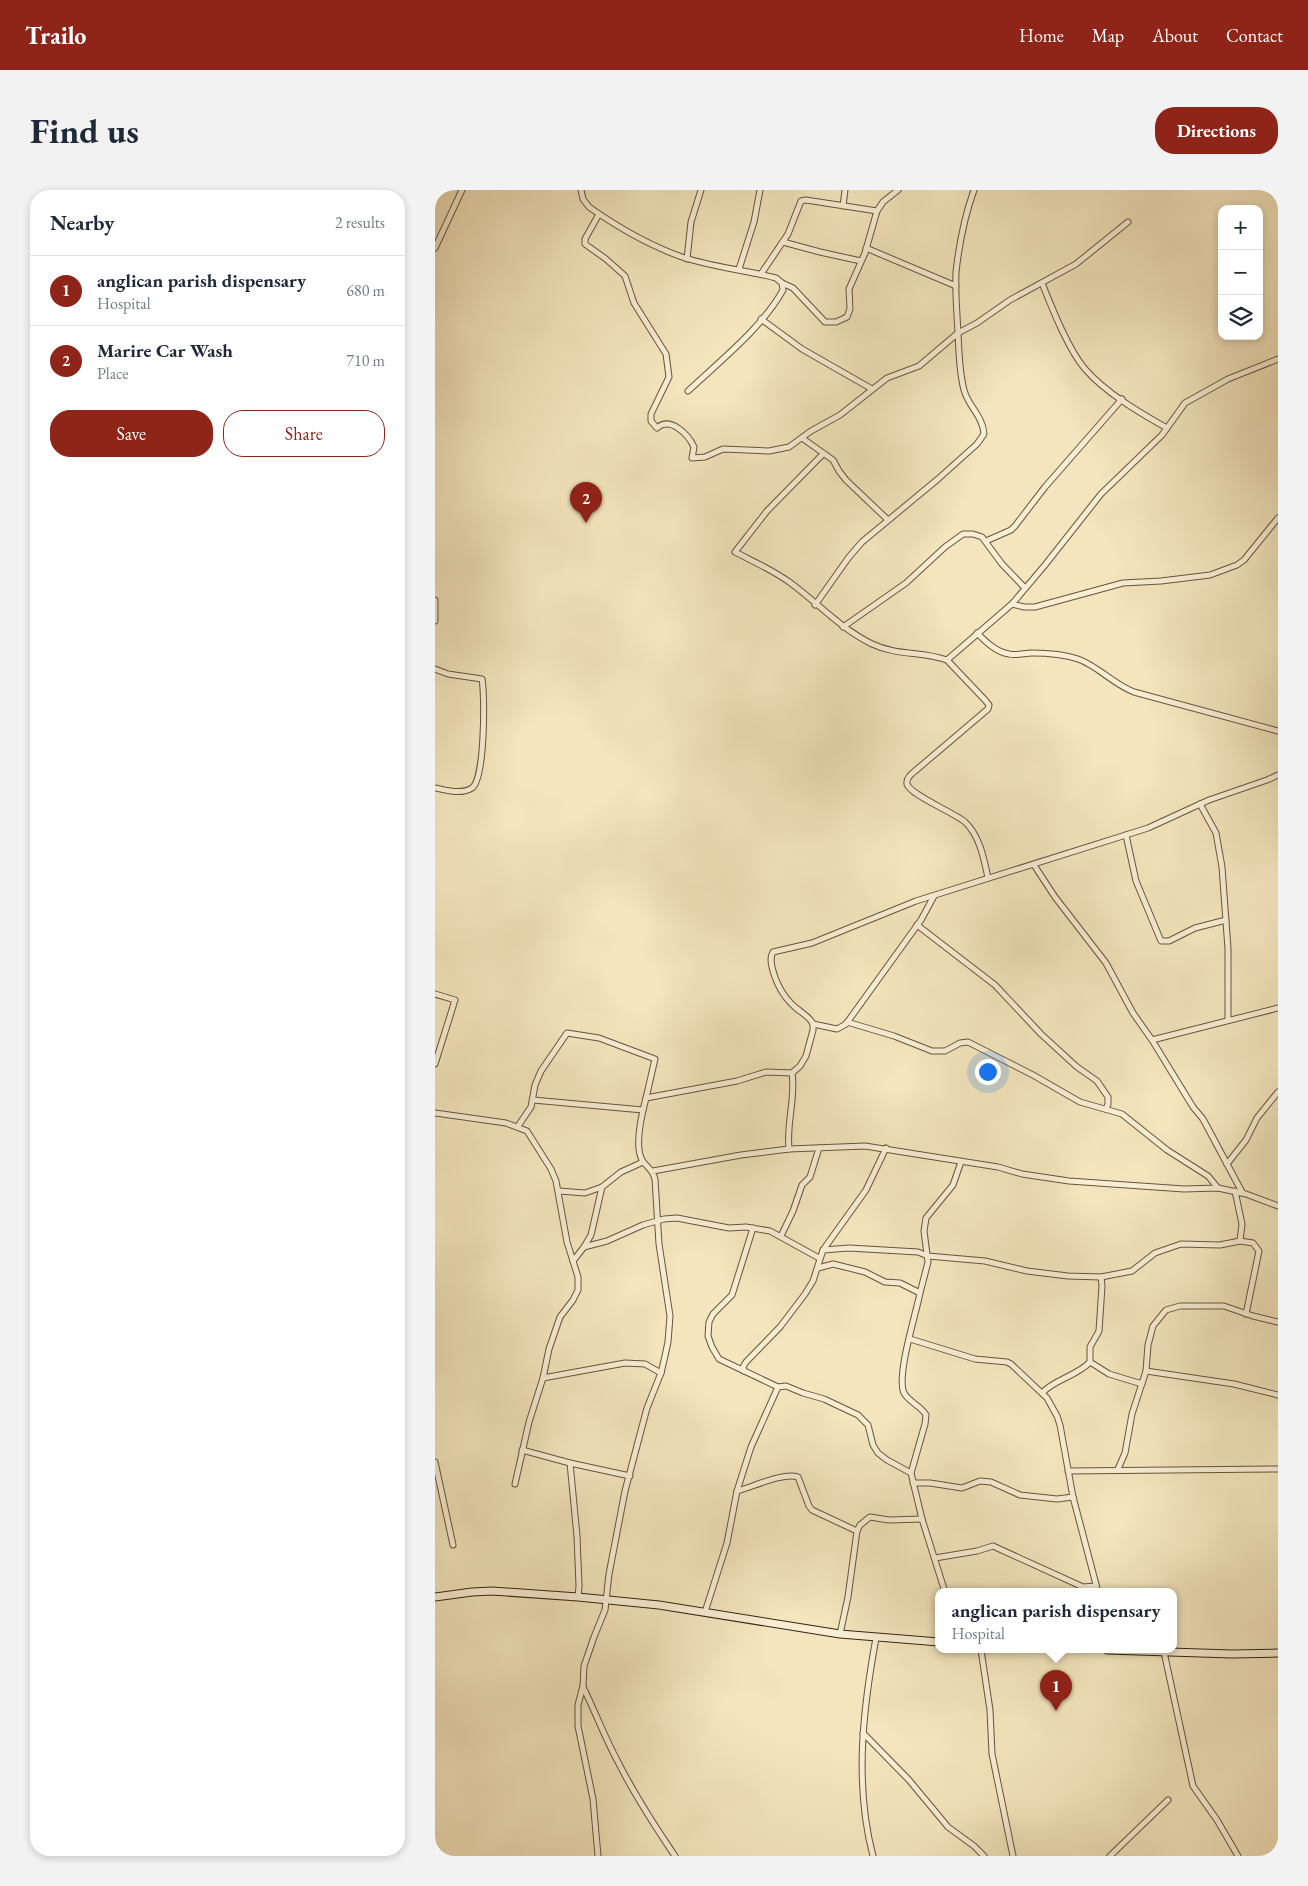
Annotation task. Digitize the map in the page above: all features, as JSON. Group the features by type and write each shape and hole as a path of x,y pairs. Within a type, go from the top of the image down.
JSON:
{"street":[{"path":"435,248 463,190"},
{"path":"581,190 586,205 661,248 687,258 776,278 793,288 822,321 828,323 841,320 849,315 848,292 866,248 877,211 883,202 898,190"},
{"path":"687,258 691,222 701,190"},
{"path":"739,269 754,222 760,190"},
{"path":"843,206 845,190"},
{"path":"815,605 855,549 926,490 977,444 984,434 982,423 964,391 958,333 956,286 960,249 974,190"},
{"path":"761,274 783,242 795,220 801,201 806,200 877,211"},
{"path":"599,214 585,239 585,244 613,264 626,278 634,303 666,354 669,377 651,414 652,423 657,428 665,424 675,426 693,443 692,458 699,459 723,449 762,451 777,450 789,446 840,415 892,375 919,366 958,333 984,319 1010,300 1076,264 1128,222"},
{"path":"783,242 861,261"},
{"path":"866,248 956,286"},
{"path":"688,391 730,352 761,319 781,294 783,290 782,283"},
{"path":"1042,283 1056,317 1081,364 1090,374 1122,399 1167,428"},
{"path":"761,319 802,349 872,389"},
{"path":"947,660 1012,604 1101,494 1162,434 1185,403 1228,379 1278,359"},
{"path":"986,541 1011,530 1015,526 1045,487 1122,399"},
{"path":"802,438 835,462 846,480 888,520"},
{"path":"823,454 767,511 735,552 792,584 815,605 843,626 872,644 890,651 907,654 928,654 947,660 989,705 988,709 915,771 908,778 907,783 909,787 927,800 966,822 981,848 989,878"},
{"path":"1012,604 1035,607 1123,583 1171,580 1209,574 1237,565 1244,560 1278,518"},
{"path":"843,626 906,583 963,534 973,534 982,537 1002,564 1025,588"},
{"path":"435,600 435,621"},
{"path":"977,633 995,648 1009,654 1046,653 1077,659 1091,666 1121,687 1134,692 1278,731"},
{"path":"435,669 448,674 482,679 484,702 482,756 479,778 469,790 459,792 435,788"},
{"path":"646,1098 721,1085 766,1072 792,1073 800,1066 806,1056 813,1024 780,990 772,968 772,953 824,939 879,915 934,896 1160,824 1201,804 1278,775"},
{"path":"1201,804 1211,823 1218,843 1222,867 1228,949 1228,1020"},
{"path":"1126,835 1136,881 1161,941 1169,941 1195,928 1226,920"},
{"path":"1034,865 1071,918 1106,963 1133,1013 1193,1107 1203,1119 1242,1192"},
{"path":"813,1024 837,1029 847,1022 917,925 934,896"},
{"path":"917,925 995,985 1048,1041 1077,1068 1097,1082 1108,1097 1106,1109"},
{"path":"435,994 455,1000 435,1064"},
{"path":"1152,1040 1278,1008"},
{"path":"847,1022 894,1036 932,1051 949,1050 960,1043 969,1042 1080,1102 1122,1114 1167,1150 1208,1176 1218,1188"},
{"path":"518,1126 531,1107 535,1084 541,1071 567,1033 599,1038 655,1059 643,1110 640,1154 643,1162 653,1171 659,1221 659,1244 670,1316 668,1342 661,1373 647,1408 630,1476 609,1574 604,1616 584,1666 583,1686 578,1705 578,1726 593,1799 598,1856"},
{"path":"789,1149 787,1133 793,1082 792,1073"},
{"path":"1227,1164 1246,1140 1257,1118 1278,1092"},
{"path":"533,1100 643,1110"},
{"path":"435,1113 518,1126 527,1131 553,1173 559,1191 567,1242 577,1277 578,1290 560,1317 549,1349 543,1378 522,1450 515,1484"},
{"path":"653,1171 741,1155 789,1149 860,1146 886,1148 1069,1181 1184,1189 1218,1188 1242,1192 1278,1206"},
{"path":"781,1236 793,1211 802,1185 809,1177 819,1148"},
{"path":"744,1371 744,1364 780,1327 805,1294 818,1268 819,1258 823,1250 866,1190 886,1148"},
{"path":"559,1191 585,1193 602,1187 621,1172 643,1162"},
{"path":"944,1588 922,1519 911,1473 926,1415 903,1391 902,1378 904,1361 927,1269 928,1256 924,1231 926,1218 953,1185 961,1162"},
{"path":"573,1261 593,1231 602,1187"},
{"path":"1235,1191 1242,1224 1240,1241"},
{"path":"584,1247 607,1240 633,1228 677,1218 729,1228 753,1228 770,1231 819,1258"},
{"path":"753,1228 732,1295 713,1314 709,1322 707,1330 710,1342 719,1358 778,1387 786,1386 803,1394 825,1399 858,1415 868,1425 878,1454 911,1473"},
{"path":"823,1250 857,1248 918,1252 928,1256 985,1261 1027,1271 1068,1276 1101,1277 1132,1271 1155,1254 1181,1244 1220,1245 1240,1241 1253,1244 1259,1251 1247,1314"},
{"path":"818,1268 833,1264 865,1272 885,1282 899,1283 920,1293"},
{"path":"1090,1362 1090,1347 1099,1331 1101,1277"},
{"path":"1119,1469 1125,1453 1132,1414 1146,1371 1148,1345 1153,1326 1166,1310 1180,1306 1224,1306 1278,1322"},
{"path":"910,1339 975,1359 1007,1362 1016,1367 1024,1378 1042,1393 1057,1416 1073,1497 1096,1586 1083,1587 993,1546 977,1551 935,1558"},
{"path":"1090,1362 1109,1374 1141,1384"},
{"path":"1042,1393 1079,1371 1090,1362"},
{"path":"543,1378 625,1363 645,1364 661,1373"},
{"path":"1146,1371 1234,1384 1278,1395"},
{"path":"705,1612 727,1543 737,1491 751,1447 778,1387"},
{"path":"522,1450 630,1476"},
{"path":"435,1462 453,1545"},
{"path":"570,1463 577,1536 578,1597"},
{"path":"1068,1471 1119,1469 1278,1469"},
{"path":"737,1491 782,1478 796,1476 813,1510 857,1531"},
{"path":"913,1484 930,1483 962,1488 980,1481 991,1482 1020,1495 1057,1499 1073,1497"},
{"path":"840,1634 848,1598 857,1531 860,1525 870,1517 889,1520 922,1519"},
{"path":"435,1592 443,1595"},
{"path":"435,1597 472,1592 509,1592 578,1597 659,1605 840,1634 935,1642"},
{"path":"873,1856 863,1788 863,1733 865,1702 876,1638"},
{"path":"1177,1652 1278,1653"},
{"path":"982,1653 991,1710 992,1754 1013,1856"},
{"path":"1164,1653 1193,1786 1217,1820 1238,1856"},
{"path":"583,1686 595,1708 612,1750 630,1784 675,1856"},
{"path":"863,1733 909,1780 947,1827 974,1846 984,1856"},
{"path":"1109,1856 1168,1800"}],"place":[{"name":"Marire Car Wash","path":"586,523"},
{"name":"anglican parish dispensary","path":"1056,1711"}]}
